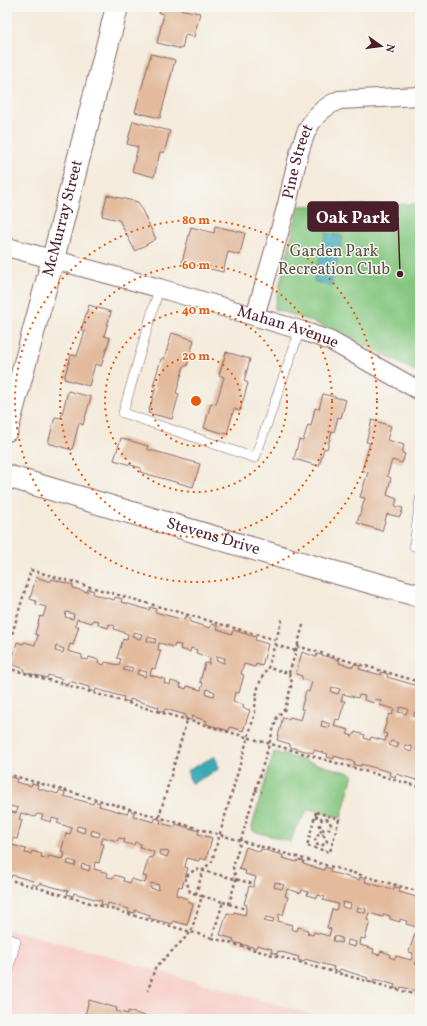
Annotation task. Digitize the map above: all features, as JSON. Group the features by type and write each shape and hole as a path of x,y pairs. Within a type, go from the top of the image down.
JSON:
{"street":[{"name":"McMurray Street","path":"7,430 53,259 117,7"},
{"name":"Pine Street","path":"255,316 301,147 311,122 320,112 339,100 420,96"},
{"name":"Mahan Avenue","path":"7,247 159,288 300,330 331,341 420,391"},
{"name":"Stevens Drive","path":"7,476 308,565 420,596"}],"lane":[{"path":"159,288 123,413 255,458 300,330"},
{"path":"420,499 414,546 420,547"},
{"path":"7,938 16,940 7,975"}],"path":[{"path":"7,651 31,570 276,640"},
{"path":"196,894 203,870 212,861 255,713 255,699 261,677 268,668 282,619"},
{"path":"229,904 236,879 233,867 277,717 285,709 292,683 289,673 303,625"},
{"path":"275,645 296,651"},
{"path":"297,646 420,682"},
{"path":"7,668 420,787"},
{"path":"268,668 289,673"},
{"path":"159,817 187,720"},
{"path":"7,774 420,892"},
{"path":"255,790 262,792"},
{"path":"316,812 339,819 330,852 307,846 315,817 316,812"},
{"path":"315,817 319,816 322,819 326,819 331,822 330,827 327,830 320,828 320,824"},
{"path":"318,849 326,842 327,839 319,829 322,819"},
{"path":"323,834 319,834 315,838 316,844 323,845"},
{"path":"246,909 190,892 185,878 196,869 254,884"},
{"path":"7,879 420,996"},
{"path":"148,991 155,968 191,932 202,896"},
{"path":"212,938 223,902"}],"shaded area":[{"path":"7,929 50,940 328,1019 7,1019"}],"green space":[{"name":"Garden Park Recreation Club","path":"420,204 420,374 362,343 361,344 308,320 274,309 299,206"},
{"path":"274,752 353,774 341,818 309,809 295,829 291,842 253,831 252,827"}],"water":[{"path":"326,233 343,237 331,286 314,281"},
{"path":"215,757 219,769 191,783 187,771"}],"building":[{"path":"161,7 180,7 179,9 200,13 194,37 185,35 182,49 157,43 164,14 159,13"},
{"path":"151,54 175,60 160,118 135,112"},
{"path":"133,121 170,131 164,153 160,152 154,177 132,171 138,147 127,144"},
{"path":"107,195 138,202 156,239 135,251 119,220 102,216"},
{"path":"215,226 245,233 240,255 228,252 223,272 182,262 191,227 214,233"},
{"path":"89,305 111,312 104,336 110,338 101,366 95,364 89,386 64,379 71,355 77,356 85,331 81,330"},
{"path":"172,333 194,340 187,366 184,366 176,393 179,394 172,419 148,413 156,387 153,386 161,359 164,359"},
{"path":"226,352 250,359 244,381 248,383 240,411 234,409 227,434 204,428 211,403 216,404 224,377 219,375"},
{"path":"68,391 91,397 83,425 79,423 72,450 48,443 55,417 61,418"},
{"path":"323,394 346,400 341,418 338,417 334,432 332,431 327,449 324,448 319,466 294,459 299,440 303,441 308,425 311,426 315,408 319,409"},
{"path":"372,420 391,426 387,440 404,445 402,453 405,454 402,463 392,460 387,476 391,478 387,495 397,499 395,506 403,508 400,517 387,514 382,531 357,523 365,498 360,497 368,472 362,470 370,443 366,442"},
{"path":"121,438 148,446 147,449 200,464 193,487 140,472 141,468 114,460"},
{"path":"36,577 50,582 52,579 73,585 73,588 87,592 88,589 94,591 93,594 114,600 115,597 122,599 121,602 149,610 150,607 156,609 155,612 184,620 185,616 190,618 190,622 210,628 212,624 218,626 217,629 232,634 233,630 256,637 255,640 268,644 262,666 256,664 255,667 244,664 241,674 244,675 239,693 235,692 233,702 244,705 243,708 250,710 243,731 230,727 229,731 206,724 207,721 192,716 191,720 185,718 186,715 165,709 164,712 158,710 159,707 130,699 130,702 123,700 124,697 96,689 95,692 89,690 89,687 69,681 68,684 61,682 62,679 48,675 47,678 24,672 25,669 11,664 17,642 35,645 38,635 35,634 40,616 43,617 46,607 36,604 36,601 30,599","holes":["66,612 74,614 73,619 65,617","77,619 92,623 93,620 99,621 98,625 108,628 109,624 115,626 114,629 128,634 127,640 123,639 117,658 121,659 119,665 105,662 104,665 98,663 99,660 89,657 88,660 82,659 82,655 68,651 70,644 73,645 79,626 75,626","134,632 142,634 140,639 132,636","148,637 156,639 155,643 147,641","159,643 174,647 175,644 181,645 180,649 190,652 191,648 197,650 196,653 210,658 209,664 205,663 200,682 203,683 201,690 187,686 186,689 180,687 181,684 171,681 170,685 164,683 165,679 150,675 152,668 155,669 161,650 158,650","56,646 64,649 63,653 55,651","217,656 225,658 224,663 216,660","125,666 133,668 131,672 123,670","139,670 147,672 145,677 137,674","207,689 215,692 214,696 206,694"]},
{"path":"302,652 316,657 317,654 339,660 339,663 353,667 354,664 360,666 359,669 381,675 381,672 388,674 387,677 415,685 416,682 420,683 420,713 415,712 413,716 420,718 420,744 418,743 416,750 420,751 420,781 396,774 395,777 389,775 390,772 361,764 361,766 354,765 355,762 334,756 334,759 327,757 328,754 314,750 313,753 290,747 290,744 277,740 283,717 301,720 304,710 301,709 306,691 309,692 312,682 302,679 302,676 296,674","holes":["332,687 340,689 338,694 331,692","343,694 358,698 359,695 365,696 364,700 374,703 375,699 381,701 380,705 394,709 392,715 389,714 383,733 387,734 385,741 371,737 370,740 364,738 365,735 355,732 353,736 347,734 349,730 334,726 336,719 339,720 345,701 341,701","400,707 408,709 406,714 398,712","322,721 330,724 329,728 321,726","391,741 399,743 397,748 389,745","405,745 413,747 411,752 404,749"]},
{"path":"7,776 17,779 16,782 31,786 32,783 38,785 37,788 58,794 59,791 65,793 64,796 93,804 94,801 100,803 99,806 127,814 129,810 134,812 133,816 154,822 155,818 161,820 160,823 175,827 176,824 199,831 198,834 212,838 206,860 200,858 199,861 187,858 185,867 188,868 182,887 179,886 176,895 188,899 187,901 193,904 187,925 173,921 172,924 149,918 150,915 135,910 135,913 128,912 129,909 108,903 107,906 101,904 102,901 74,893 73,896 67,894 68,891 39,883 38,886 32,884 33,881 12,875 11,878 7,876","holes":["10,806 18,808 16,813 8,811","21,813 35,817 37,814 43,815 41,819 51,822 52,818 59,820 57,823 72,828 70,834 66,833 61,852 65,853 63,859 48,856 48,859 41,857 42,854 32,851 31,854 25,853 26,849 12,845 13,838 17,839 22,820 19,820","77,826 85,828 84,833 76,830","92,830 100,833 99,837 91,835","103,837 117,841 119,838 125,839 124,843 134,845 135,842 141,844 140,847 154,852 152,858 149,857 143,876 147,877 145,883 131,879 130,883 123,881 124,878 115,875 113,878 107,877 108,873 94,869 95,862 99,863 104,844 101,844","160,850 169,852 167,857 159,854","68,860 76,862 75,866 67,864","82,864 90,866 89,871 81,868","151,883 159,885 158,890 150,888"]},
{"path":"246,847 260,852 261,849 283,855 282,858 297,862 298,860 304,861 303,864 324,870 325,867 331,869 330,872 359,880 360,877 366,879 365,882 393,890 394,887 400,888 399,892 420,898 420,928 406,924 407,921 400,919 400,922 390,919 390,916 384,914 383,917 369,913 367,920 370,921 365,939 361,938 360,945 374,949 373,953 379,955 381,951 390,954 389,957 395,959 396,956 411,960 413,953 409,952 415,933 418,934 420,930 420,960 417,960 415,964 420,965 420,996 415,995 416,991 401,987 400,990 394,988 395,985 374,979 373,983 367,980 368,978 340,969 339,972 333,970 334,967 305,959 304,962 298,960 299,957 278,951 277,954 271,952 272,949 257,945 256,948 233,942 234,939 220,935 227,913 233,914 234,912 245,915 247,905 244,904 249,886 253,887 254,884 256,877 245,874 246,871 239,869","holes":["275,882 284,885 282,889 274,887","287,889 301,893 302,890 308,892 307,895 317,898 318,895 325,897 323,900 338,904 336,910 332,909 327,928 331,929 329,936 314,932 313,935 307,933 308,930 298,927 297,931 291,929 292,925 278,921 279,914 283,915 288,897 285,896","343,902 351,904 350,909 342,907","358,907 366,909 365,913 357,911","266,917 274,919 272,923 264,921","334,936 342,938 341,943 333,941","348,940 356,942 355,947 347,945"]},
{"path":"89,1000 117,1008 116,1011 128,1014 128,1011 155,1019 84,1019"}],"place":[{"name":"Oak Park","path":"400,274"}]}
